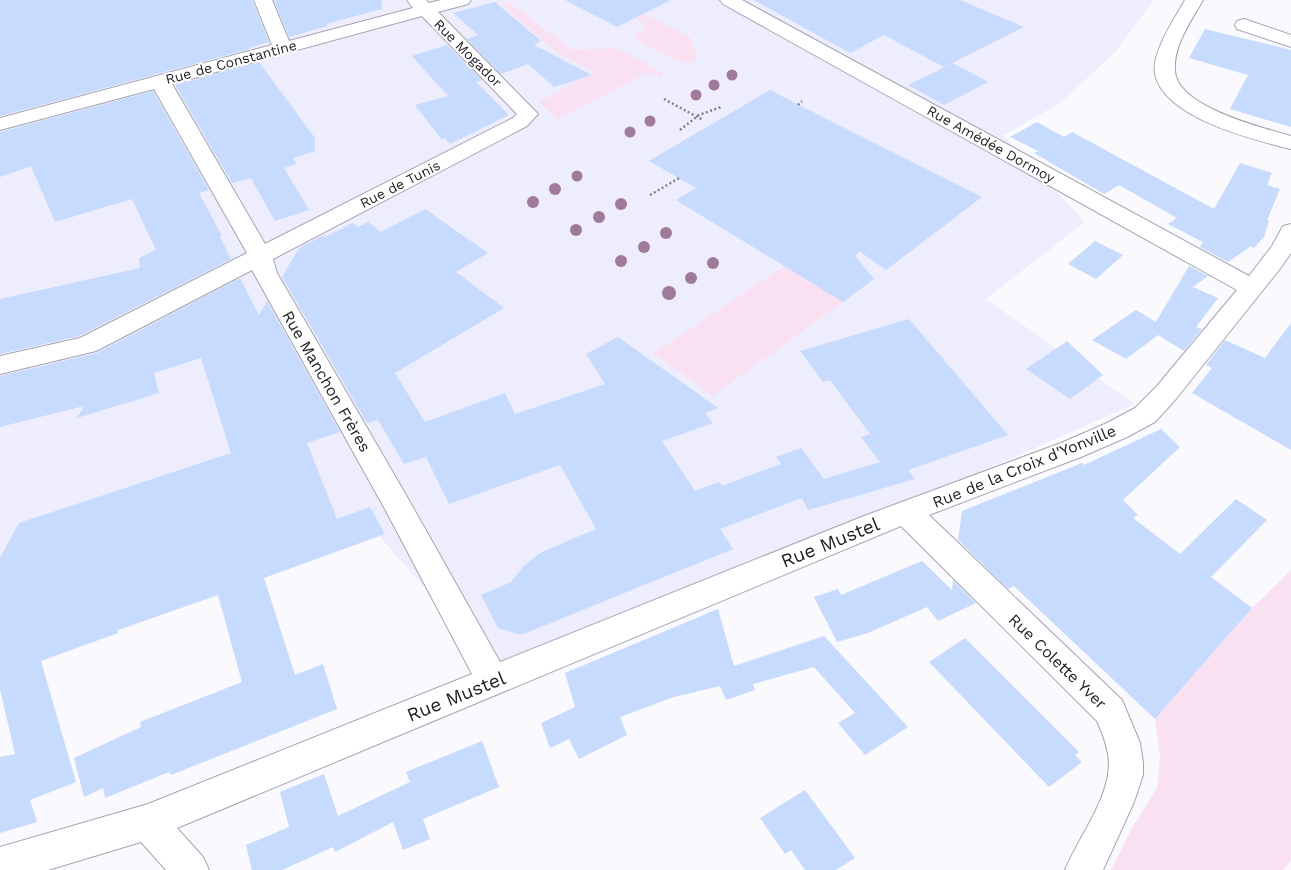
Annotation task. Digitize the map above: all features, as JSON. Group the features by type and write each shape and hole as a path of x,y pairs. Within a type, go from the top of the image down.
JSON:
{"street":[{"path":"263,0 283,48"},
{"name":"Rue de Constantine","path":"0,124 283,48 420,5 462,0"},
{"name":"Rue Amédée Dormoy","path":"729,0 1253,288"},
{"path":"1194,0 1166,59 1165,74 1172,88 1190,104 1217,119 1291,143"},
{"name":"Rue Mogador","path":"420,5 522,106"},
{"path":"1244,25 1291,41"},
{"name":"Rue Manchon Frères","path":"160,81 260,255 265,273 396,503 492,681"},
{"name":"Rue de Tunis","path":"260,255 279,247 520,122 528,114 522,106"},
{"name":"Rue de la Croix d'Yonville","path":"906,512 1071,450 1117,430 1145,415 1166,393 1253,288 1283,248 1291,231"},
{"path":"0,365 87,345 260,255"},
{"name":"Rue Mustel","path":"0,866 148,822 906,512"},
{"name":"Rue Colette Yver","path":"906,512 1110,711 1122,739 1126,764 1122,789 1084,870"},
{"path":"148,822 190,870"}],"path":[{"path":"664,99 703,120"},
{"path":"798,105 802,101"},
{"path":"680,130 697,116 708,110 721,107"},
{"path":"650,195 681,177"}],"shaded area":[{"path":"0,0 1154,0 1116,51 1079,86 1057,105 1003,135 1085,222 986,299 1135,404 506,680 378,535 0,674"},
{"path":"615,0 690,37 696,54 694,62 679,61 637,40 634,36 643,30 645,25 641,21 608,4"},
{"path":"509,2 573,50 616,48 656,69 663,76 661,79 648,72 558,120 539,102 595,72 558,54 501,4"},
{"path":"784,266 843,302 713,396 654,353"},
{"path":"1291,570 1291,861 1283,870 1111,870 1131,830 1157,788 1160,757 1155,719 1252,608"}],"building":[{"path":"0,0 252,0 269,42 250,49 0,116"},
{"path":"274,0 381,0 382,9 326,24 328,26 289,37"},
{"path":"565,0 671,0 617,27"},
{"path":"754,0 960,0 1024,27 944,67 884,35 850,53"},
{"path":"495,2 541,41 534,45 592,75 554,87 528,64 501,74 467,39 478,35 453,13"},
{"path":"1205,29 1291,50 1291,127 1230,109 1248,75 1189,58"},
{"path":"447,45 482,80 476,82 509,115 450,144 445,138 442,140 415,105 448,96 412,56"},
{"path":"259,62 315,138 315,151 293,158 297,164 284,168 309,210 275,221 251,178 232,183 175,85"},
{"path":"953,63 988,82 944,105 908,85"},
{"path":"770,90 982,197 886,270 859,251 855,256 874,279 843,302 676,200 696,188 649,161"},
{"path":"153,91 209,190 199,193 222,236 220,237 231,259 79,336 0,354 0,299 140,268 139,258 156,250 132,199 55,222 31,166 0,177 0,132"},
{"path":"1037,122 1064,137 1072,132 1214,209 1240,163 1272,173 1267,185 1280,189 1267,220 1269,221 1264,237 1254,248 1251,246 1228,262 1200,247 1203,242 1168,224 1177,218 1119,185 1104,194 1034,153 1038,151 1010,137"},
{"path":"425,209 488,253 456,272 504,308 395,373 425,422 505,393 515,414 605,384 586,354 618,337 718,408 705,413 713,423 662,441 695,491 719,482 722,486 781,464 776,457 801,448 824,479 880,462 861,437 870,434 830,380 823,382 800,351 909,319 1008,435 908,470 915,479 808,510 802,498 720,529 733,549 521,635 498,628 481,595 511,582 524,566 540,553 596,529 560,465 449,504 426,457 404,464 378,420 367,423 282,277 299,248 324,235 325,237 353,223 358,227 368,222 381,232"},
{"path":"1095,241 1123,255 1096,279 1068,264"},
{"path":"1189,266 1208,276 1193,287 1218,298 1196,327 1202,329 1184,351 1158,335 1126,359 1092,340 1136,310 1156,322"},
{"path":"240,278 259,315 267,301 340,432 307,443 337,519 370,507 385,534 264,578 295,675 323,664 337,709 171,775 169,772 105,798 103,788 84,797 74,758 141,727 140,722 242,682 218,595 118,630 118,633 41,661 76,782 30,800 37,822 0,833 0,757 15,754 0,689 0,558 19,523 231,453 201,358 154,373 159,393 77,418 84,406 0,427 0,376 97,353"},
{"path":"1291,323 1291,450 1192,393 1212,368 1206,365 1225,340 1265,358"},
{"path":"1067,341 1103,375 1070,399 1026,369"},
{"path":"1161,429 1180,447 1123,500 1138,515 1133,518 1180,554 1236,499 1267,520 1211,577 1252,608 1155,719 1014,586 1008,589 958,540 962,511 1082,463 1084,465"},
{"path":"922,561 952,590 953,580 976,603 938,621 927,607 868,633 837,642 814,597 838,589 841,595"},
{"path":"718,609 734,666 824,636 908,727 865,755 838,723 855,713 814,667 753,684 755,690 726,700 720,686 674,697 620,717 627,735 579,759 569,739 550,748 541,723 575,707 565,673"},
{"path":"965,638 1079,752 1075,755 1082,762 1049,787 929,662"},
{"path":"482,741 499,787 423,819 430,839 403,850 393,822 335,852 333,847 282,870 252,870 246,845 289,827 280,792 324,774 338,816 410,782 406,772"},
{"path":"805,790 855,858 836,870 805,870 791,850 785,854 760,818"}]}
